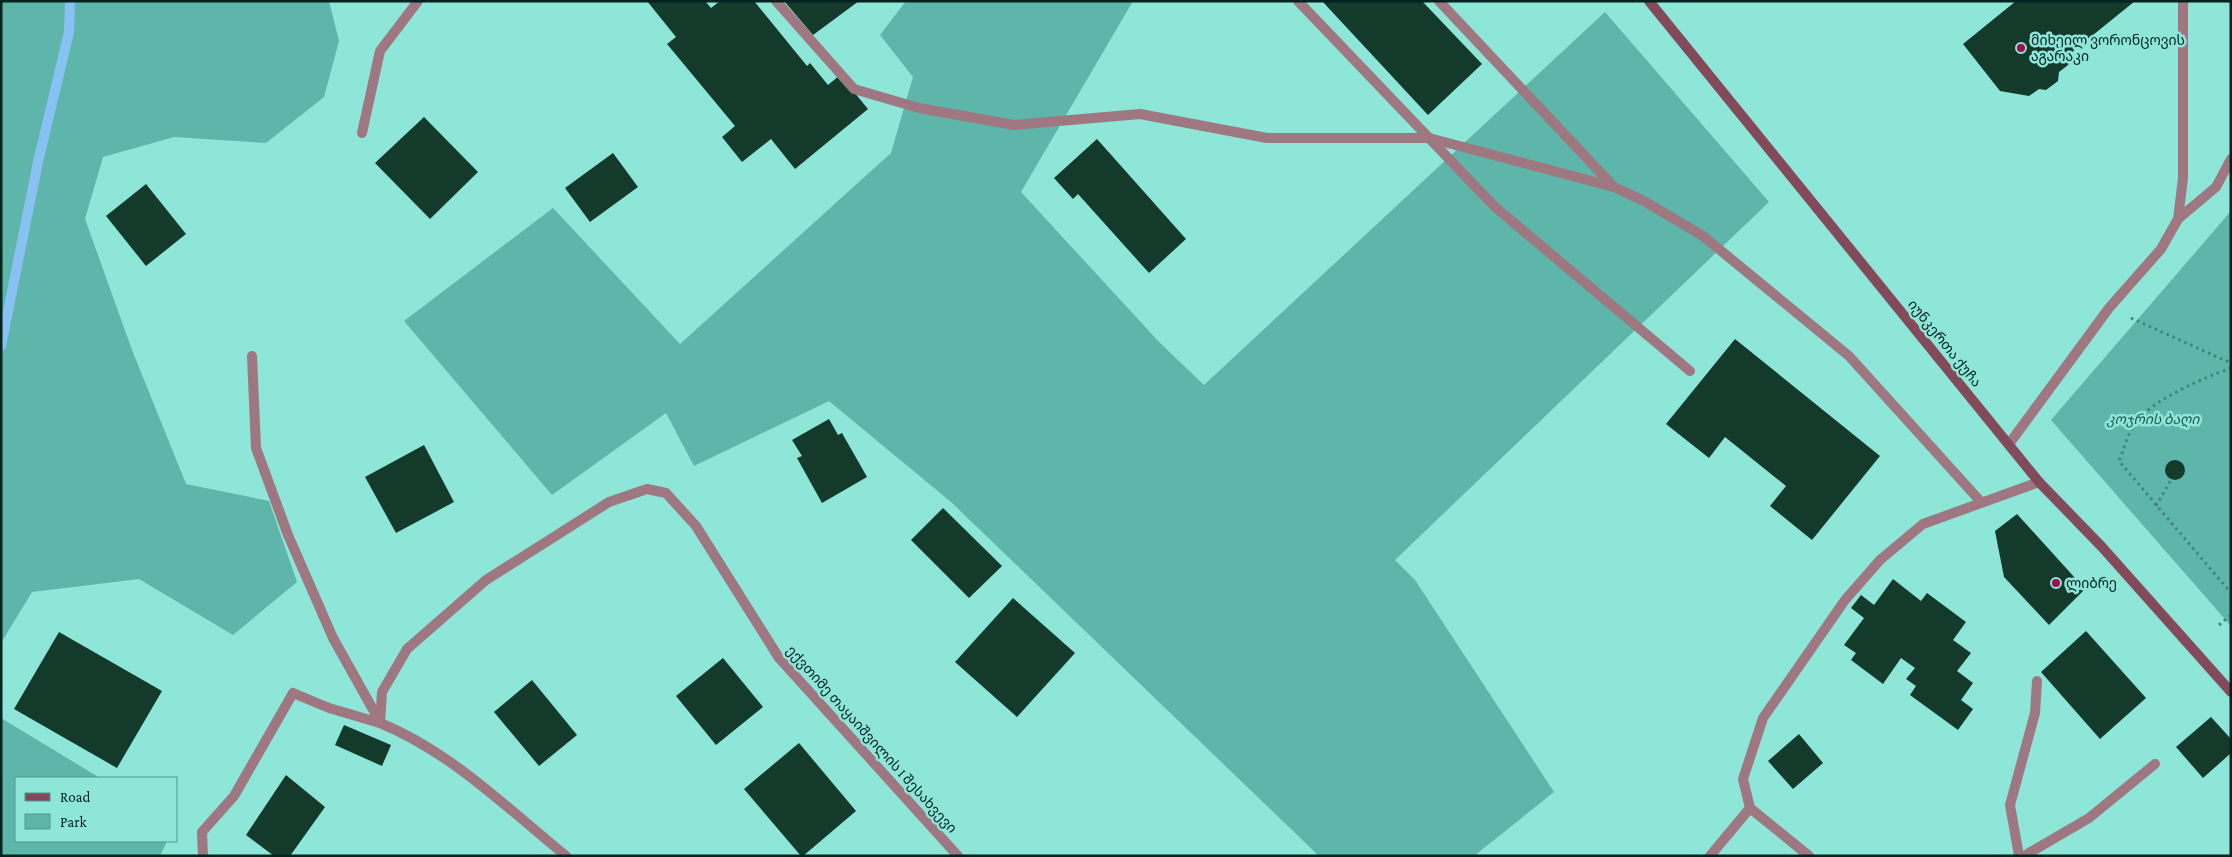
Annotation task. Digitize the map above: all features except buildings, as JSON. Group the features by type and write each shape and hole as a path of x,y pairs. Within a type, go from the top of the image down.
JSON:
{"main road":[{"name":"იუნკერთა ქუჩა","path":"1649,1 2039,482 2102,547 2231,692"}],"street":[{"path":"362,133 380,51 418,1"},
{"path":"776,1 854,88 919,108 1014,125 1140,114 1267,138 1429,138 1614,187 1644,201 1703,236 1849,356 1981,502"},
{"path":"1298,1 1495,207 1690,371"},
{"path":"1439,1 1614,187"},
{"path":"2178,219 2183,178 2183,1"},
{"path":"2009,444 2109,308 2161,249 2178,219 2216,187 2231,159"},
{"path":"252,356 256,448 288,535 333,638 380,723"},
{"path":"1809,856 1750,808 1742,779 1763,718 1845,600 1880,560 1923,524 2039,482"},
{"name":"ექვთიმე თაყაიშვილის I შესახვევი","path":"380,723 382,692 407,649 486,580 609,502 647,489 666,493 696,526 779,658 958,856"},
{"path":"2019,856 2010,805 2035,713 2037,681"},
{"path":"203,856 202,832 234,796 293,693 329,708 380,723 409,735 461,769 566,856"},
{"path":"2024,856 2089,818 2155,764"},
{"path":"1710,856 1750,808"}],"path":[{"path":"2109,308 2231,364"},
{"path":"2231,368 2200,379 2150,409 2134,425 2119,461 2231,593"},
{"path":"2156,506 2171,480"},
{"path":"2219,625 2231,615"}],"green space":[{"path":"1,1 329,1 339,41 324,97 266,143 174,137 103,157 85,219 132,350 186,484 269,501 297,582 233,635 139,579 32,592 1,643"},
{"path":"906,1 1133,1 1021,192 1160,343 1204,385 1605,12 1769,202 1395,560 1415,580 1554,792 1474,856 1319,856 951,502 829,401 694,466 666,413 552,495 404,321 553,208 680,344 891,153 913,77 880,35"},
{"name":"კოჯრის ბაღი","path":"2231,211 2231,626 2051,420"},
{"path":"1,718 98,777 15,777 15,842 167,842 160,856 1,856"}],"waterway":[{"path":"1,346 38,162 69,32 70,1"}],"place":[{"name":"მიხეილ ვორონცოვის აგარაკი","path":"2021,48"},
{"name":"ლიბრე","path":"2056,583"}]}
